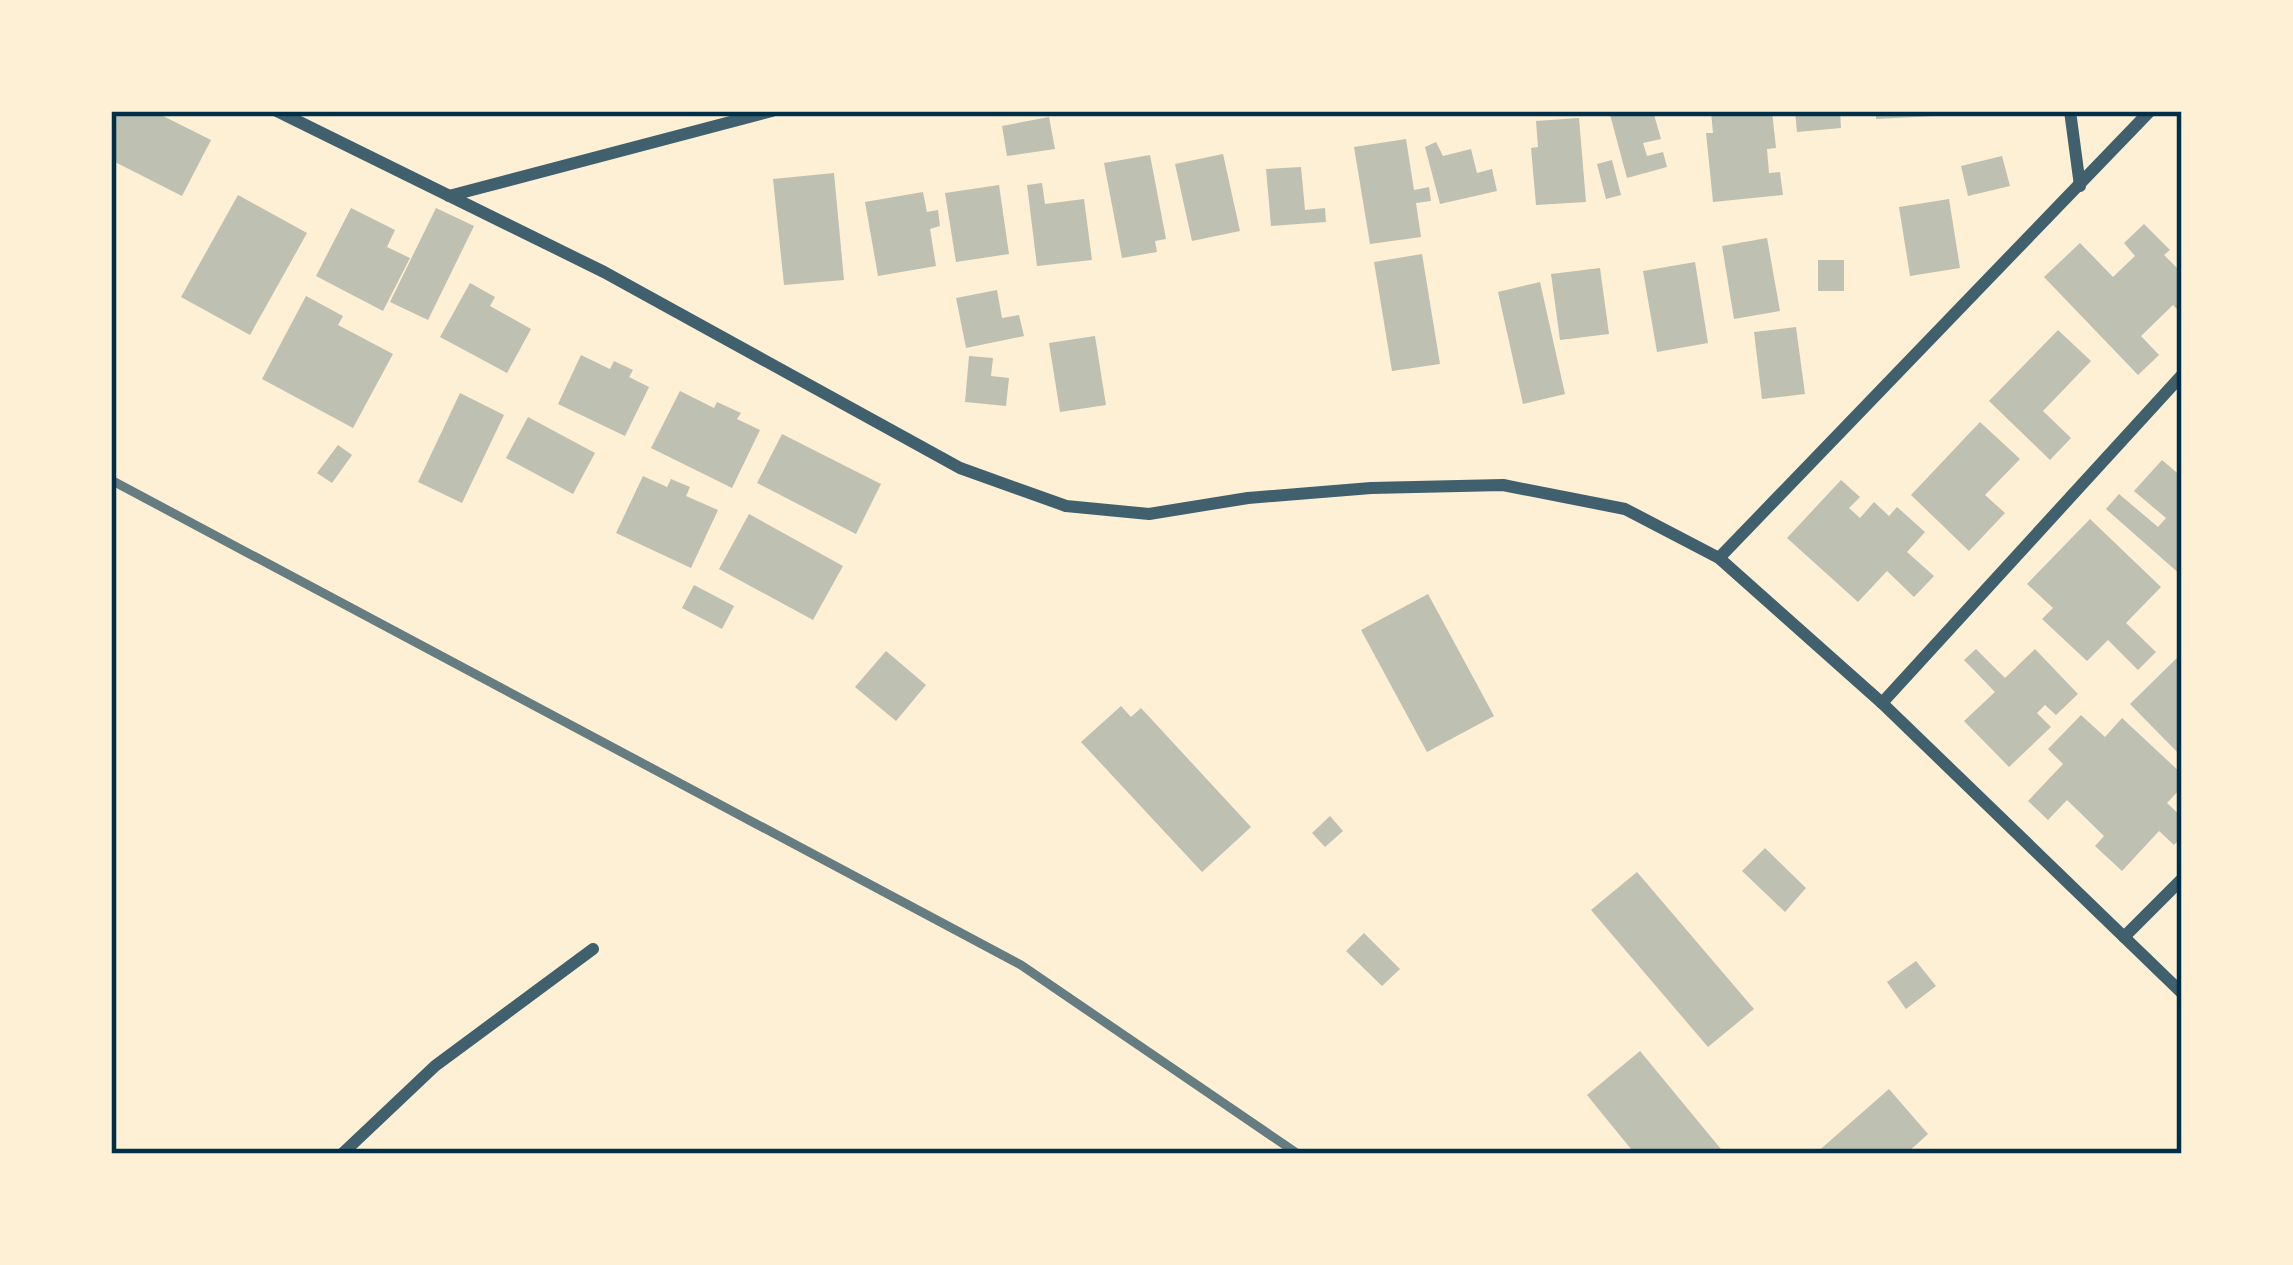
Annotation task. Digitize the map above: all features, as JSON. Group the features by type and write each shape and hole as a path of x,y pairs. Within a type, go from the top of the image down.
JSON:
{"street":[{"path":"277,111 604,272 960,468 1066,506 1149,514 1248,498 1503,484 1624,509 1719,558 1882,704 2182,993"},
{"path":"449,196 769,111"},
{"path":"2070,111 2080,186"},
{"path":"1719,558 2150,111"},
{"path":"1882,704 2182,375"},
{"path":"2124,938 2182,879"},
{"path":"343,1154 435,1066 593,949"}],"building":[{"path":"119,111 153,111 211,140 182,196 111,160 111,127"},
{"path":"1609,111 1653,111 1661,139 1643,143 1647,156 1663,152 1667,167 1627,178"},
{"path":"1711,111 1772,111 1776,148 1767,149 1769,173 1780,172 1783,195 1713,202 1706,133 1713,133"},
{"path":"1795,111 1840,111 1841,128 1797,132"},
{"path":"1876,111 1934,111 1934,116 1876,119"},
{"path":"1049,117 1055,149 1007,156 1002,126"},
{"path":"1579,118 1586,202 1536,205 1531,148 1538,147 1536,121"},
{"path":"1406,139 1414,190 1429,187 1431,201 1416,203 1421,237 1370,244 1354,147"},
{"path":"1436,142 1443,156 1471,149 1477,173 1492,169 1497,191 1440,204 1425,147"},
{"path":"1223,154 1240,231 1192,241 1175,164"},
{"path":"1150,155 1166,239 1155,241 1157,252 1122,258 1104,163"},
{"path":"2002,156 2010,186 1968,196 1961,166"},
{"path":"1612,160 1621,195 1606,199 1597,164"},
{"path":"1301,167 1305,210 1325,208 1326,222 1271,226 1266,169"},
{"path":"834,173 844,280 784,285 773,179"},
{"path":"1042,183 1045,204 1084,199 1092,260 1037,266 1027,185"},
{"path":"999,185 1009,254 956,262 945,193"},
{"path":"923,192 927,212 938,210 940,226 930,229 936,266 878,276 865,202"},
{"path":"238,195 307,233 250,335 181,297"},
{"path":"1949,199 1960,268 1910,276 1899,207"},
{"path":"351,208 395,230 387,247 410,258 383,311 316,276"},
{"path":"436,208 474,226 428,320 390,302"},
{"path":"2144,224 2170,250 2164,255 2182,273 2182,314 2173,305 2141,336 2159,355 2138,375 2044,277 2080,243 2113,277 2135,256 2124,243"},
{"path":"1767,238 1780,311 1734,319 1722,246"},
{"path":"1422,254 1440,364 1392,371 1374,262"},
{"path":"1818,260 1844,260 1844,291 1818,291"},
{"path":"1695,262 1708,343 1657,352 1643,271"},
{"path":"1600,268 1609,334 1560,340 1551,274"},
{"path":"1540,282 1565,394 1523,404 1498,292"},
{"path":"470,283 495,297 490,306 531,329 507,373 440,337"},
{"path":"997,290 1002,318 1019,315 1024,336 966,348 956,298"},
{"path":"306,296 343,316 338,325 393,354 353,428 262,379"},
{"path":"1796,327 1805,394 1762,399 1754,332"},
{"path":"2058,330 2091,361 2043,411 2071,438 2050,460 1989,401"},
{"path":"1095,336 1106,405 1060,412 1049,343"},
{"path":"581,355 610,369 614,361 633,370 629,377 649,387 625,436 558,404"},
{"path":"969,356 993,358 991,376 1009,378 1006,406 965,402"},
{"path":"680,391 714,408 717,402 741,413 737,419 760,430 732,488 651,448"},
{"path":"460,393 504,415 462,503 418,482"},
{"path":"528,417 595,453 573,494 506,458"},
{"path":"1980,422 2020,459 1985,495 2005,513 1969,551 1911,495"},
{"path":"782,434 881,484 856,534 757,483"},
{"path":"338,445 352,455 332,483 317,473"},
{"path":"2162,460 2182,477 2182,576 2106,509 2119,494 2158,527 2166,518 2134,491"},
{"path":"643,476 667,487 671,479 690,487 686,496 718,510 691,568 616,533"},
{"path":"1841,480 1860,497 1849,508 1860,518 1874,502 1889,516 1897,507 1925,532 1907,552 1934,576 1914,597 1887,571 1858,602 1787,538"},
{"path":"749,514 843,566 813,620 719,569"},
{"path":"2090,519 2161,587 2126,623 2156,652 2138,670 2108,640 2087,661 2042,619 2053,608 2027,584"},
{"path":"694,585 734,606 722,629 682,608"},
{"path":"1428,594 1494,716 1427,752 1361,630"},
{"path":"1976,649 2005,678 2035,649 2078,694 2056,715 2045,705 2037,713 2051,727 2009,767 1964,721 1995,692 1964,660"},
{"path":"886,651 926,685 896,721 855,687"},
{"path":"2182,653 2182,757 2130,704"},
{"path":"1121,706 1131,717 1141,708 1251,827 1202,872 1081,742"},
{"path":"2081,715 2105,737 2122,718 2182,774 2182,787 2167,803 2182,817 2182,836 2174,845 2159,831 2122,871 2095,846 2104,836 2067,800 2048,820 2028,801 2063,764 2048,749"},
{"path":"1330,816 1343,831 1325,847 1312,833"},
{"path":"1765,848 1806,888 1785,912 1742,871"},
{"path":"1637,872 1754,1009 1708,1047 1591,910"},
{"path":"1364,933 1400,969 1382,986 1346,951"},
{"path":"1916,961 1936,986 1906,1009 1887,982"},
{"path":"1640,1051 1725,1154 1635,1154 1587,1095"},
{"path":"1889,1089 1928,1134 1906,1154 1815,1154"}],"railway":[{"path":"111,480 1021,965 1298,1154"}]}
